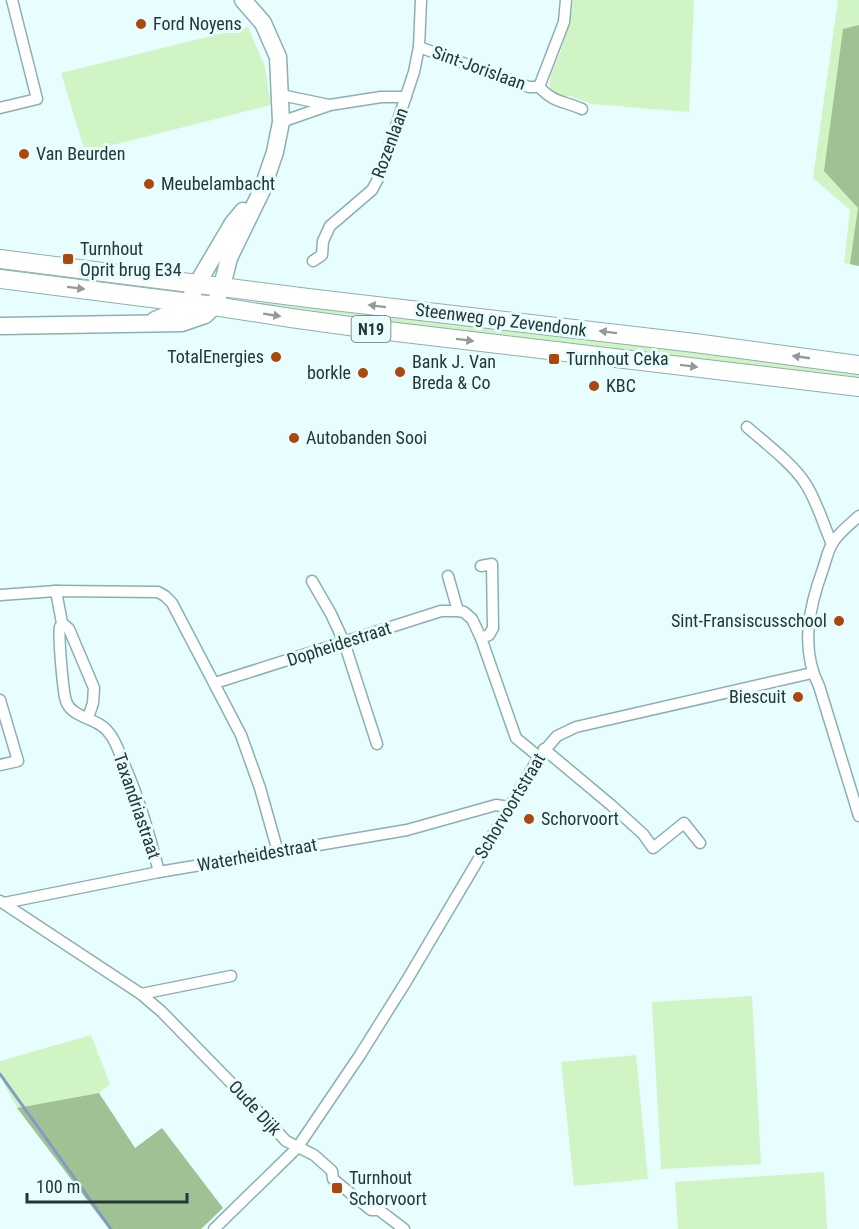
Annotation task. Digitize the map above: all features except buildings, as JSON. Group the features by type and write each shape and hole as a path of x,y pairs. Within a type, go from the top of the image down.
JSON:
{"main road":[{"name":"Steenweg op Zevendonk","path":"0,259 859,365"},
{"name":"Steenweg op Zevendonk","path":"0,279 382,330 859,387"}],"street":[{"path":"0,108 37,99 12,0"},
{"path":"0,326 182,324 205,315 214,306 229,258 262,190 275,152 281,123 278,57 263,23 243,0"},
{"name":"Rozenlaan","path":"313,261 322,255 323,241 330,226 372,190 380,177 414,72 419,47 421,0"},
{"name":"Sint-Jorislaan","path":"539,87 564,22 566,0"},
{"name":"Sint-Jorislaan","path":"419,47 529,87 539,87 554,100 582,109"},
{"path":"281,95 330,105"},
{"path":"281,123 330,105 381,97 406,97"},
{"path":"146,324 177,311 188,303 233,224 262,190"},
{"path":"747,426 804,482 832,544"},
{"path":"859,516 841,532 832,544 814,597 809,618 808,639 812,673 819,686 859,816"},
{"path":"481,566 492,564 493,628 489,635 481,638"},
{"path":"448,576 461,612 471,619 481,638 516,738 541,753 619,812 643,834 653,848 684,823 700,843"},
{"path":"312,581 344,642 377,744"},
{"path":"0,595 56,591 158,592 165,596 172,603 241,735 260,788 278,852"},
{"name":"Taxandriastraat","path":"56,591 62,623 60,643 66,701 76,713 99,723 112,737 147,826 159,872"},
{"name":"Dopheidestraat","path":"215,683 441,611 461,612"},
{"name":"Taxandriastraat","path":"62,623 69,629 94,688 93,703 88,718"},
{"name":"Schorvoortstraat","path":"214,1229 297,1148 407,980 541,753 557,736 576,727 812,673"},
{"path":"0,700 18,761 0,765"},
{"name":"Waterheidestraat","path":"2,902 159,872 407,830 496,805 509,807"},
{"name":"Oude Dijk","path":"2,902 141,994 162,1012 286,1142 314,1155 332,1171 333,1179 371,1210 379,1210 404,1229"},
{"path":"141,994 231,976"}],"green space":[{"path":"573,0 694,0 689,112 592,104 570,96 551,93 551,76 567,30"},
{"path":"838,0 859,0 859,266 844,263 850,210 813,178"},
{"path":"859,25 859,266 850,264 858,208 824,171 843,29"},
{"path":"248,27 265,67 271,105 85,152 61,73"},
{"path":"262,302 350,313 367,310 859,371 859,382 262,307"},
{"path":"752,996 761,1164 661,1169 652,1002"},
{"path":"91,1035 110,1084 99,1093 17,1108 0,1076 0,1061"},
{"path":"636,1055 648,1179 574,1186 561,1062"},
{"path":"99,1093 135,1148 162,1128 223,1208 201,1229 109,1229 17,1108"},
{"path":"824,1172 827,1229 678,1229 675,1182"}],"waterway":[{"path":"0,1074 111,1229"}],"place":[{"name":"Ford Noyens","path":"141,24"},
{"name":"Van Beurden","path":"24,154"},
{"name":"Meubelambacht","path":"149,184"},
{"name":"Turnhout Oprit brug E34","path":"68,259"},
{"name":"TotalEnergies","path":"276,357"},
{"name":"Turnhout Ceka","path":"554,359"},
{"name":"Bank J. Van Breda & Co","path":"400,372"},
{"name":"borkle","path":"363,373"},
{"name":"KBC","path":"594,386"},
{"name":"Autobanden Sooi","path":"294,438"},
{"name":"Sint-Fransiscusschool","path":"839,621"},
{"name":"Biescuit","path":"798,697"},
{"name":"Schorvoort","path":"529,819"},
{"name":"Turnhout Schorvoort","path":"337,1188"}]}
